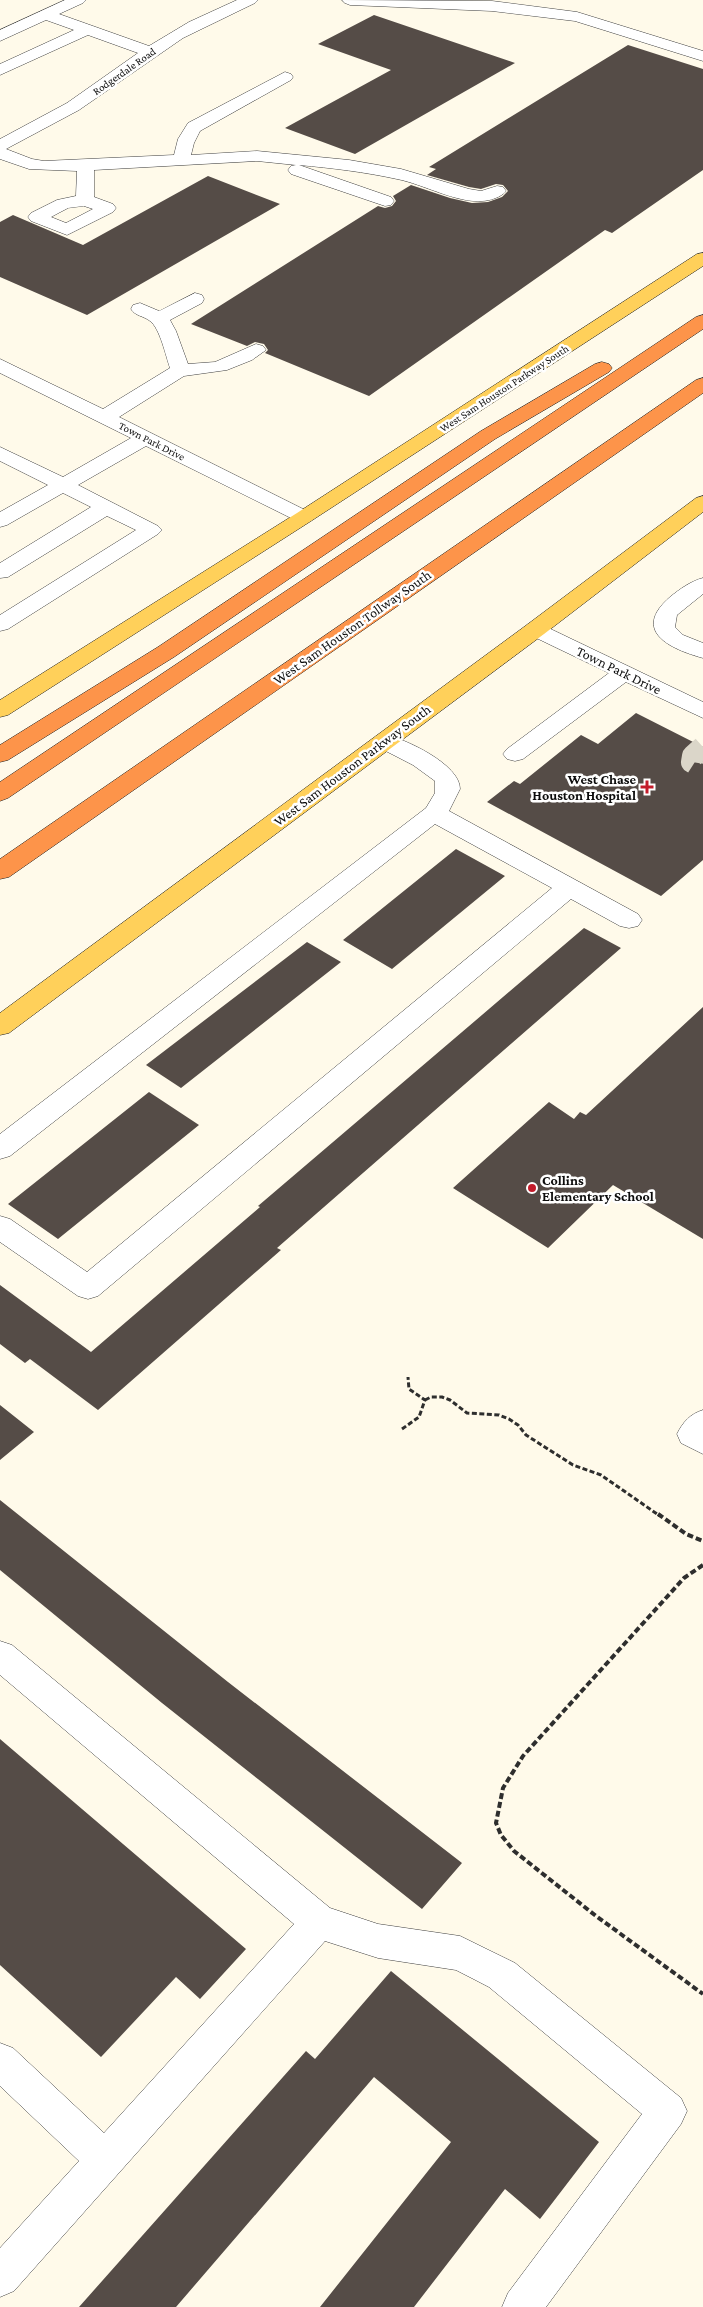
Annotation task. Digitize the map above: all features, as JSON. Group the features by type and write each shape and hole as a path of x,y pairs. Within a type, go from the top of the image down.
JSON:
{"highway":[{"path":"0,755 166,652 488,436 703,310"},
{"path":"0,793 703,321"},
{"name":"West Sam Houston Tollway South","path":"0,871 703,384"}],"main road":[{"name":"West Sam Houston Parkway South","path":"0,710 304,517 703,258"},
{"name":"West Sam Houston Parkway South","path":"0,1026 536,629 703,502"}],"street":[{"path":"0,36 78,0"},
{"name":"Rodgerdale Road","path":"0,146 39,128 151,52 210,17 250,0"},
{"path":"350,0 492,6 576,17 703,56"},
{"path":"46,15 151,52"},
{"name":"Rodgerdale Road","path":"115,56 179,16"},
{"path":"0,70 87,30"},
{"path":"183,160 182,151 186,139 194,127 285,77"},
{"path":"0,130 42,107"},
{"path":"0,153 29,164 86,166 257,156 358,166 401,174 474,195 482,196 496,191"},
{"path":"257,156 385,201"},
{"path":"85,200 86,166"},
{"path":"159,318 195,299"},
{"path":"140,309 159,318 167,331 180,370"},
{"path":"104,417 180,370 207,370 230,365 256,350"},
{"name":"Town Park Drive","path":"0,365 304,517"},
{"path":"5,512 63,485 146,438"},
{"path":"0,453 151,530 0,624"},
{"path":"0,572 106,507"},
{"path":"703,584 667,611 663,620 664,628 669,635 703,651"},
{"name":"Town Park Drive","path":"536,629 703,711"},
{"path":"515,754 624,672"},
{"path":"0,1149 434,813 446,797 448,784 444,775 436,768 384,741"},
{"path":"434,813 629,920"},
{"path":"0,1227 88,1288 569,887"},
{"path":"703,1422 692,1434 703,1441"},
{"path":"0,1655 319,1922 378,1941 460,1954 502,1975 668,2110 522,2307"},
{"path":"0,2277 319,1922"},
{"path":"0,2061 105,2160"}],"path":[{"path":"408,1377 409,1389 425,1400"},
{"path":"402,1429 419,1417 425,1400 431,1397 442,1397 450,1400 466,1413 499,1416 509,1419 518,1425 526,1435 573,1465 601,1475 686,1534 703,1541"},
{"path":"703,1565 684,1578 523,1756 503,1788 496,1823 502,1836 514,1851 596,1916 703,1994"}],"building":[{"path":"374,15 515,63 355,154 285,128 391,70 318,44"},
{"path":"628,45 703,69 703,170 612,233 605,230 369,396 265,353 268,350 264,344 255,342 247,346 191,324 378,206 385,208 392,206 396,201 393,196 411,185 472,203 488,202 502,197 508,191 503,185 496,184 481,189 469,187 427,175 436,169 429,167"},
{"path":"208,176 280,204 87,315 0,277 0,222 13,215 83,245"},
{"path":"636,713 703,747 703,860 661,896 487,802 514,781 520,784 581,735 598,744"},
{"path":"456,849 505,876 392,969 343,940"},
{"path":"584,928 621,948 277,1248 281,1250 98,1410 30,1359 25,1363 0,1344 0,1285 91,1352 260,1207 258,1206"},
{"path":"307,942 341,962 181,1088 146,1065"},
{"path":"703,1007 703,1239 613,1185 548,1248 453,1188 549,1102 574,1119 580,1112 586,1115"},
{"path":"149,1092 199,1125 58,1239 8,1204"},
{"path":"0,1405 34,1432 0,1460"},
{"path":"0,1500 228,1682 462,1863 422,1909 162,1703 0,1570"},
{"path":"0,1739 246,1949 200,1999 176,1977 101,2057 0,1965"},
{"path":"391,1971 599,2142 540,2219 505,2189 414,2307 320,2307 451,2142 374,2077 176,2307 79,2307 306,2051 315,2059"}],"tunnel":[{"path":"703,747 693,756 692,762 703,769"}],"place":[{"name":"West Chase Houston Hospital","path":"647,787"},
{"name":"Collins Elementary School","path":"532,1188"}]}
